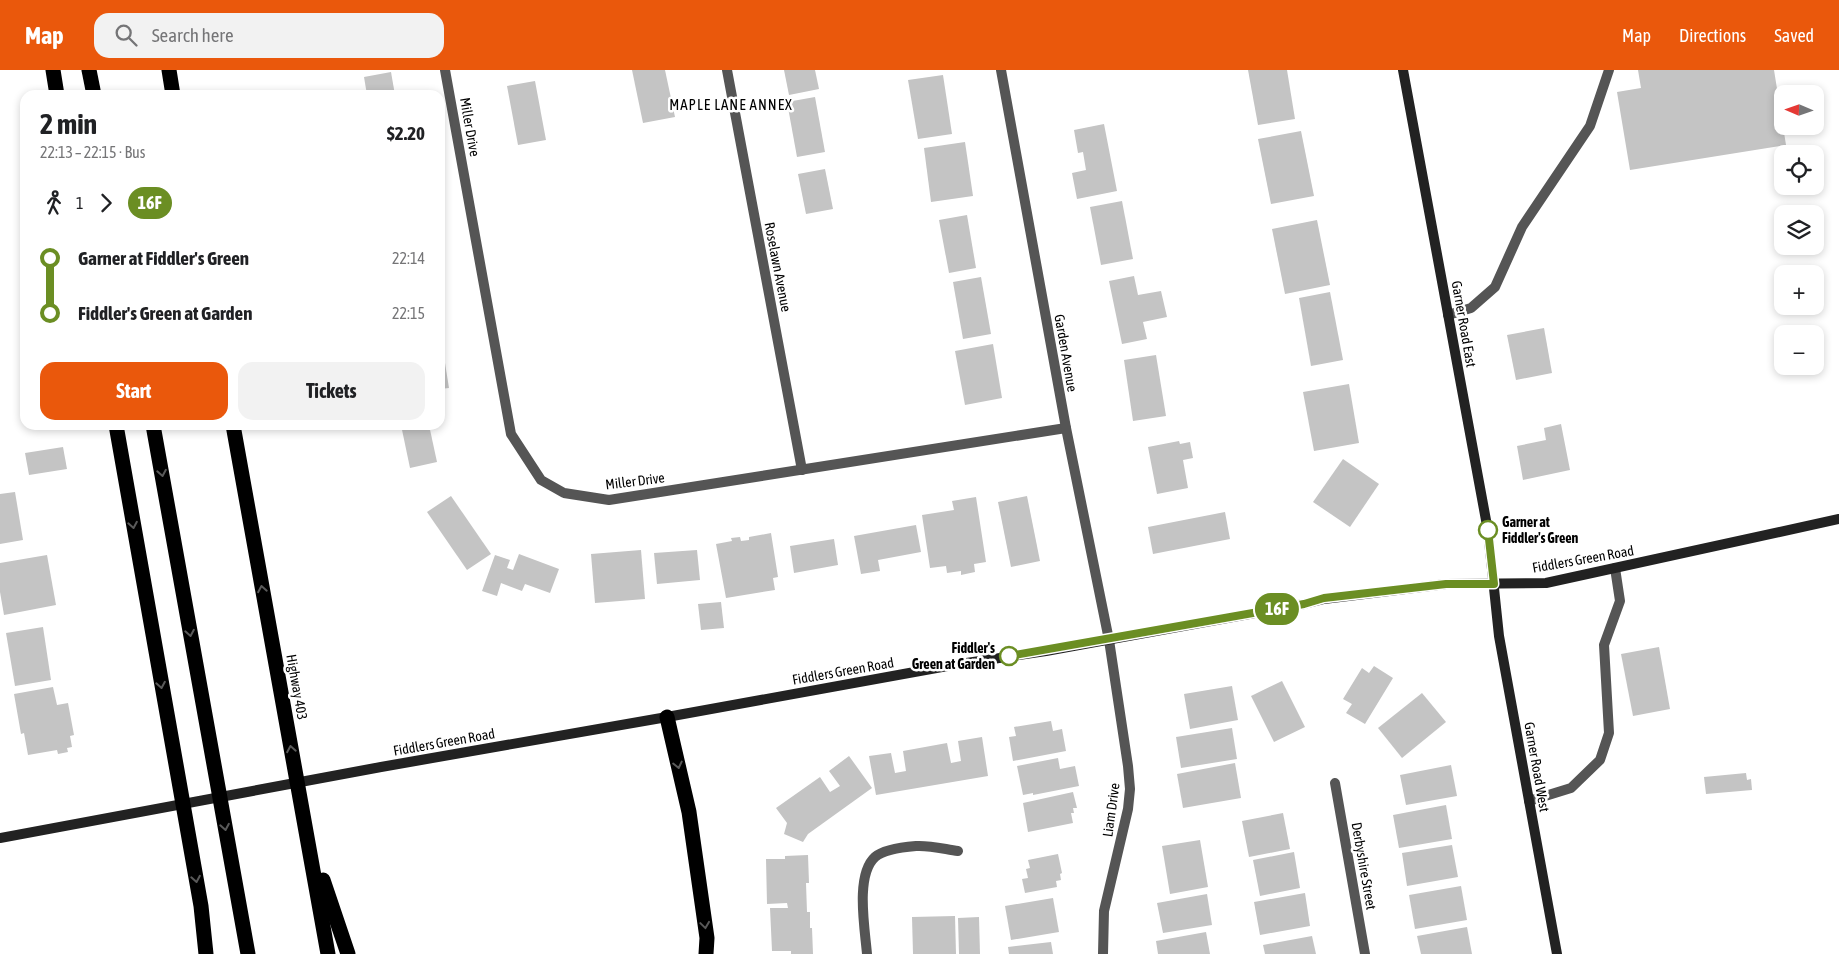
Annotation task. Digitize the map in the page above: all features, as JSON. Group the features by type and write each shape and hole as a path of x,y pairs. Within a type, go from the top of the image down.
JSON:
{"highway":[{"path":"53,70 56,90"},
{"path":"88,70 93,90"},
{"path":"169,70 172,90"},
{"path":"117,430 201,906 206,954"},
{"path":"154,430 248,954"},
{"name":"Highway 403","path":"234,430 328,954"},
{"path":"666,717 689,812 707,938 706,954"},
{"path":"306,832 348,954"}],"main road":[{"name":"Garner Road East","path":"1403,70 1488,530 1494,584"},
{"name":"Fiddlers Green Road","path":"0,838 381,767 953,665 1109,640 1304,604 1324,598 1446,584 1546,583 1839,519"},
{"name":"Garner Road West","path":"1494,584 1499,636 1557,954"}],"street":[{"name":"Miller Drive","path":"446,70 511,434 540,480 564,493 609,500 1066,428"},
{"name":"Roselawn Avenue","path":"727,70 802,470"},
{"name":"Garden Avenue","path":"1001,70 1066,428 1109,640"},
{"path":"1448,315 1470,308 1494,287 1522,227 1590,126 1609,70"},
{"path":"1529,801 1571,788 1600,760 1609,733 1604,645 1620,601 1615,568"},
{"name":"Liam Drive","path":"1103,954 1104,911 1124,831 1130,789 1109,640"},
{"name":"Derbyshire Street","path":"1335,783 1365,954"},
{"path":"867,954 863,898 864,884 867,870 875,857 887,851 916,846 958,851"}],"building":[{"path":"632,70 665,70 675,117 643,123"},
{"path":"784,70 815,70 819,89 789,95"},
{"path":"1248,70 1287,70 1295,119 1258,125"},
{"path":"1638,70 1774,70 1776,85 1774,85 1774,135 1784,135 1786,145 1774,145 1774,147 1630,170 1617,92 1641,88"},
{"path":"391,72 394,90 366,90 364,77"},
{"path":"943,75 952,134 918,139 908,80"},
{"path":"535,81 546,140 518,145 507,86"},
{"path":"815,97 825,152 797,157 787,102"},
{"path":"1104,124 1117,191 1077,199 1072,173 1086,170 1083,152 1078,153 1074,130"},
{"path":"1301,131 1314,196 1271,204 1258,139"},
{"path":"965,142 973,196 931,202 924,148"},
{"path":"825,169 833,209 806,214 798,174"},
{"path":"1122,201 1133,259 1101,265 1090,207"},
{"path":"967,215 976,268 949,273 939,220"},
{"path":"1317,220 1330,285 1285,294 1272,229"},
{"path":"1134,276 1138,295 1161,291 1167,317 1143,322 1147,339 1122,344 1109,281"},
{"path":"981,277 991,334 963,339 953,282"},
{"path":"1330,292 1343,360 1311,366 1299,298"},
{"path":"1544,328 1552,373 1516,380 1507,335"},
{"path":"993,344 1002,398 965,405 955,351"},
{"path":"1156,355 1166,416 1133,421 1124,360"},
{"path":"445,363 449,388 445,388"},
{"path":"1349,384 1359,443 1314,451 1303,392"},
{"path":"1561,424 1570,470 1523,480 1517,446 1546,440 1544,428"},
{"path":"402,430 430,430 437,462 410,468"},
{"path":"1179,441 1180,444 1190,442 1193,458 1183,460 1188,488 1157,494 1148,447"},
{"path":"63,447 67,469 29,475 25,453"},
{"path":"1343,459 1379,484 1350,527 1313,502"},
{"path":"15,492 23,540 0,544 0,494"},
{"path":"451,496 491,554 467,570 427,512"},
{"path":"1027,496 1040,561 1011,567 998,502"},
{"path":"976,497 986,562 974,564 975,572 961,575 961,571 947,573 946,566 930,568 922,515 954,510 952,501"},
{"path":"1225,512 1230,539 1153,554 1148,527"},
{"path":"916,525 921,552 878,560 880,571 861,574 854,536"},
{"path":"771,533 778,577 773,578 775,590 726,598 716,544 732,541 731,538 740,537 741,541 749,540 749,537"},
{"path":"834,539 838,565 794,573 790,546"},
{"path":"641,550 645,599 595,603 591,554"},
{"path":"697,550 700,580 657,584 654,553"},
{"path":"519,554 559,569 550,593 525,584 522,591 501,583 497,596 482,591 495,555 510,560 507,568 513,570"},
{"path":"47,555 56,605 4,615 0,592 0,563"},
{"path":"721,602 724,628 701,630 698,604"},
{"path":"43,627 51,680 15,686 6,633"},
{"path":"1659,647 1670,709 1633,716 1621,654"},
{"path":"1374,666 1393,678 1365,724 1346,713 1352,704 1343,699 1362,668 1369,673"},
{"path":"1282,681 1305,727 1274,742 1251,696"},
{"path":"1232,686 1238,720 1190,729 1184,694"},
{"path":"53,687 57,705 68,703 74,735 70,736 72,747 67,748 68,752 58,754 57,750 28,755 24,733 21,734 14,694"},
{"path":"1422,693 1446,722 1402,758 1378,728"},
{"path":"1051,721 1053,731 1062,729 1066,751 1013,761 1009,737 1016,736 1014,727"},
{"path":"1232,728 1237,759 1181,768 1176,737"},
{"path":"982,737 988,776 876,795 869,756 891,753 895,773 906,771 903,751 947,743 951,763 961,761 958,741"},
{"path":"849,756 872,788 808,834 803,842 784,834 787,823 776,808 820,777 830,792 840,786 829,771"},
{"path":"1058,758 1060,769 1075,766 1079,786 1033,795 1033,793 1023,795 1017,766"},
{"path":"1235,763 1241,798 1183,808 1177,774"},
{"path":"1451,765 1457,796 1406,805 1400,775"},
{"path":"1746,773 1747,780 1751,779 1752,790 1706,794 1704,777"},
{"path":"1073,792 1077,808 1073,808 1074,813 1071,813 1073,823 1028,832 1023,803"},
{"path":"1446,805 1452,839 1399,848 1393,815"},
{"path":"1283,813 1290,849 1249,857 1242,821"},
{"path":"1200,840 1208,887 1170,894 1162,846"},
{"path":"1452,845 1458,877 1407,886 1402,853"},
{"path":"1294,852 1300,888 1260,896 1253,860"},
{"path":"1058,854 1062,873 1060,874 1061,880 1056,881 1057,887 1025,893 1022,879 1028,878 1026,869 1030,868 1028,860"},
{"path":"808,855 809,883 806,883 807,912 810,912 813,954 791,954 791,951 772,951 770,908 788,908 787,903 767,904 766,859 785,859 785,856"},
{"path":"1461,886 1467,920 1415,929 1409,895"},
{"path":"1305,893 1310,926 1260,935 1254,902"},
{"path":"1207,894 1212,925 1163,933 1157,903"},
{"path":"1053,898 1059,932 1011,940 1005,906"},
{"path":"955,916 956,954 913,954 912,917"},
{"path":"979,917 980,954 959,954 958,918"},
{"path":"1467,927 1472,954 1421,954 1417,936"},
{"path":"1206,932 1210,954 1158,954 1156,941"},
{"path":"1312,936 1316,954 1265,954 1263,945"},
{"path":"1051,942 1053,954 1009,954 1008,947"}],"bus line":[{"name":"16F","path":"1009,656 1304,604 1324,598 1446,584 1494,584 1488,530"}],"place":[{"name":"Garner at Fiddler's Green","path":"1488,530"},
{"name":"Fiddler's Green at Garden","path":"1009,656"}],"district":[{"name":"MAPLE LANE ANNEX","path":"731,104"}]}
